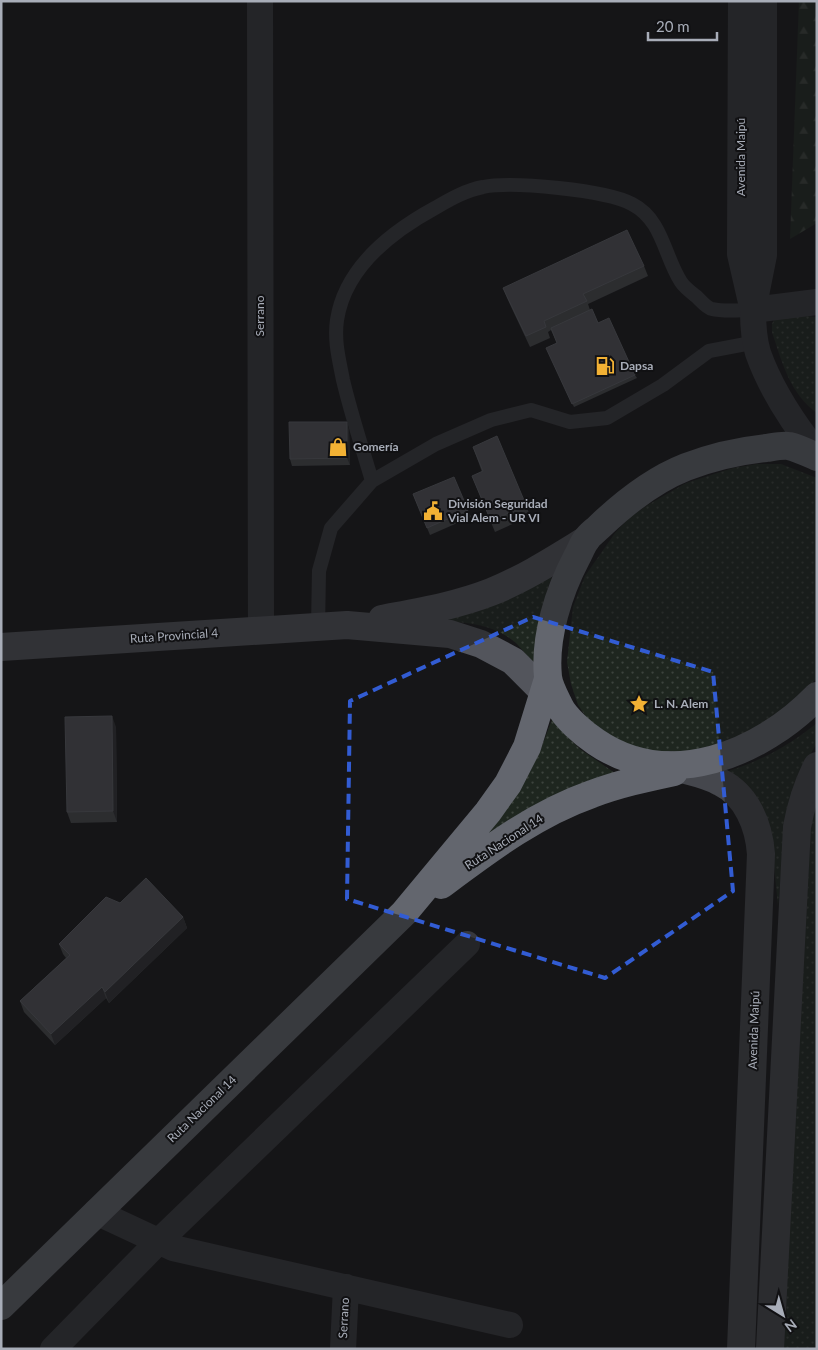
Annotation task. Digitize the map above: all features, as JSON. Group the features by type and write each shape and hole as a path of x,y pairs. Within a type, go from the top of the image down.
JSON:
{"highway":[{"path":"586,540 627,503 651,485 678,470 710,458 744,450 809,446"},
{"name":"Ruta Nacional 14","path":"1,1306 404,913 488,812 508,784 527,747 550,693 548,655 553,620 565,580 586,540"},
{"path":"550,693 577,727 607,750 625,758 645,763 683,766"},
{"name":"Ruta Nacional 14","path":"404,913 492,847 525,825 591,794 734,752 787,724 817,696"}],"main road":[{"name":"Ruta Provincial 4","path":"1,647 348,625 440,607 491,592 530,574 586,540"},
{"name":"Ruta Provincial 4","path":"348,625 450,634 481,644 513,661 550,693"},
{"name":"Avenida Maipú","path":"683,766 722,782 733,791 757,825 762,854 741,1349"},
{"path":"770,1349 797,827 802,803 817,766"}],"street":[{"name":"Serrano","path":"260,1 261,631"},
{"name":"Avenida Maipú","path":"741,1 740,254 753,310 758,352 786,409 809,446"},
{"name":"Avenida Maipú","path":"753,310 764,255 764,1"},
{"path":"753,310 817,302"},
{"path":"53,1349 159,1241 466,944"},
{"path":"96,1212 173,1248 510,1325"},
{"name":"Serrano","path":"343,1349 346,1287"}],"lane":[{"path":"372,481 347,397 335,345 337,319 344,295 354,275 384,241 423,214 462,194 483,187 532,186 581,191 632,203 648,215 658,230 681,283 710,309 753,310"},
{"path":"318,627 319,571 331,528 372,481 436,444 492,420 530,410 570,422 607,418 663,385 709,351 746,344 758,352"}],"highlighted area":[{"path":"533,617 713,672 733,891 605,978 347,899 350,701"}],"green space":[{"path":"799,1 817,1 817,223 790,239"},
{"path":"788,314 817,317 817,413 800,397 788,377 772,332 772,324 775,317"},
{"path":"757,464 781,464 817,478 817,678 781,714 734,740 682,753 631,750 589,721 578,705 571,684 567,662 573,607 585,576 615,533 629,518 646,506 686,483 733,468"},
{"path":"554,570 546,595 536,667 516,643 493,629 467,623 414,622"},
{"path":"553,717 565,734 580,749 615,773 469,848 511,798 538,756"},
{"path":"817,723 817,743 797,776 786,819 778,906 773,856 728,771 775,751"},
{"path":"817,797 817,1349 783,1349 811,819"}],"building":[{"path":"627,230 644,266 583,294 587,301 544,321 546,327 526,336 503,288"},
{"path":"592,309 598,323 609,318 635,375 572,404 546,348 557,343 551,328"},
{"path":"289,422 347,422 347,458 290,459"},
{"path":"497,436 526,505 491,521 472,476 483,471 473,447"},
{"path":"454,477 468,510 427,528 413,494"},
{"path":"112,716 113,811 67,812 65,717"},
{"path":"146,878 183,917 105,992 102,987 51,1034 20,1001 70,955 59,944 106,897 120,903"}],"place":[{"name":"Dapsa","path":"605,366"},
{"name":"Gomería","path":"338,447"},
{"name":"División Seguridad Vial Alem - UR VI","path":"433,511"},
{"name":"L. N. Alem","path":"639,704"}]}
